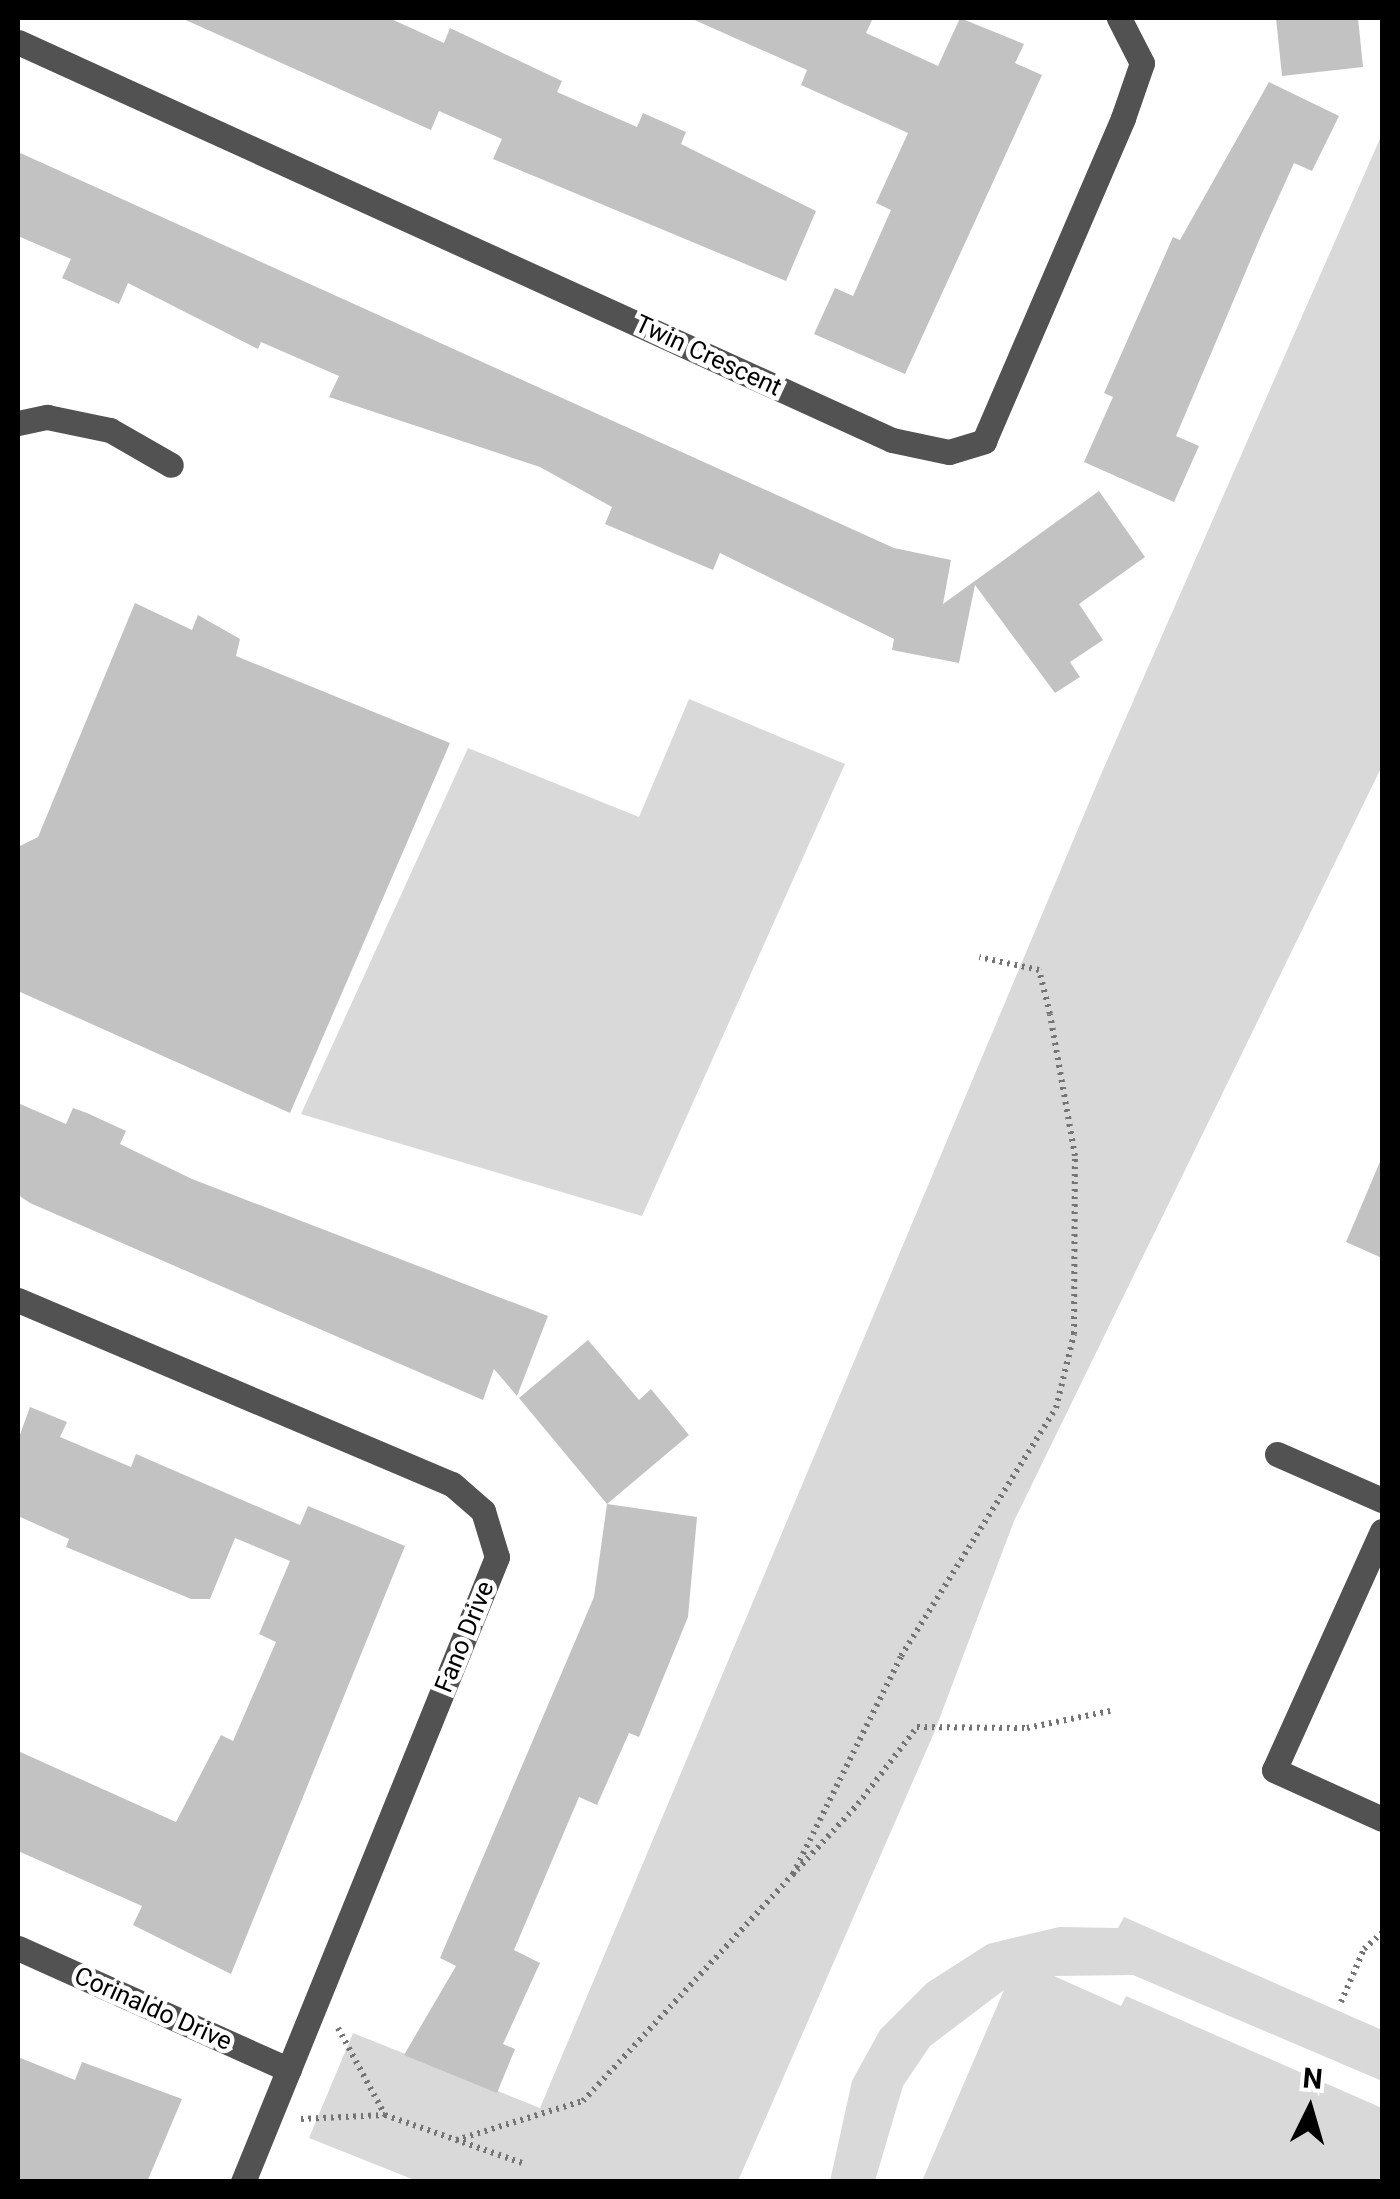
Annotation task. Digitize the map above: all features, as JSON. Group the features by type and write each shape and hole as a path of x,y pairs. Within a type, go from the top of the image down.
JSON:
{"street":[{"name":"Twin Crescent","path":"18,42 892,440 949,452 984,441 1123,118 1142,63 1119,18"},
{"path":"18,422 47,417 110,430 171,465"},
{"name":"Fano Drive","path":"18,1300 452,1484 484,1511 497,1557 243,2182"},
{"path":"1277,1454 1382,1500"},
{"path":"1382,1531 1274,1770 1382,1819"},
{"name":"Corinaldo Drive","path":"18,1948 289,2070"}],"path":[{"path":"793,1874 900,1656 1056,1408 1074,1334 1074,1156 1050,1014 1038,970 979,956"},
{"path":"456,2140 584,2101 793,1874 917,1727 1028,1728 1110,1711"},
{"path":"1341,2002 1364,1948 1382,1933"},
{"path":"321,1996 384,2115"},
{"path":"267,2120 384,2115 522,2163"}],"shaded area":[{"path":"1382,134 1382,766 1014,1521 934,1733 738,2181 417,2181 309,2138 353,2033 540,2108 1099,779"},
{"path":"689,699 845,764 642,1216 301,1114 468,748 639,817"},
{"path":"1124,1917 1382,2030 1382,2081 1133,1975 1054,1976 1121,2006 1126,1996 1382,2108 1382,2181 922,2181 1004,1990 930,2046 903,2086 875,2181 830,2181 852,2081 880,2030 927,1983 988,1944 1059,1927 1118,1928"}],"building":[{"path":"181,18 389,18 444,43 450,28 562,81 557,92 637,127 643,113 686,132 681,144 816,211 786,281 493,159 502,139 439,111 431,130"},
{"path":"690,18 873,18 866,33 938,66 960,18 1024,44 1015,63 1042,75 905,374 814,334 835,288 853,296 891,210 876,203 908,133 801,85 807,70"},
{"path":"1276,18 1358,18 1363,67 1282,76"},
{"path":"1269,82 1339,116 1312,171 1294,163 1260,238 1176,436 1199,446 1174,502 1084,462 1113,397 1104,393 1173,237 1180,240"},
{"path":"18,152 894,548 951,560 943,604 1099,491 1145,557 1079,604 1103,640 1070,662 1080,677 1055,693 975,585 959,663 892,650 894,639 720,553 713,570 605,524 612,507 540,467 329,397 339,376 261,342 258,349 128,283 119,304 62,278 71,259 18,236"},
{"path":"135,603 192,630 198,615 240,639 236,656 450,743 290,1113 18,991 18,847 38,837"},
{"path":"18,1103 66,1124 73,1108 87,1113 126,1131 120,1144 192,1179 548,1316 517,1396 494,1369 483,1400 30,1203 18,1195"},
{"path":"1382,1157 1382,1258 1346,1242"},
{"path":"588,1340 639,1400 651,1389 689,1435 607,1504 519,1398"},
{"path":"30,1407 67,1422 60,1437 131,1467 136,1454 300,1525 308,1506 405,1546 231,1974 133,1925 142,1906 18,1851 18,1751 176,1822 221,1735 233,1741 276,1642 259,1634 290,1561 235,1538 210,1599 191,1599 66,1547 69,1539 18,1516 18,1440"},
{"path":"607,1504 697,1517 688,1617 639,1737 629,1733 597,1805 579,1797 514,1950 540,1963 503,2044 515,2049 497,2093 404,2055 456,1966 440,1958 594,1597"},
{"path":"18,2057 75,2080 82,2062 182,2099 147,2182 18,2182"}]}
